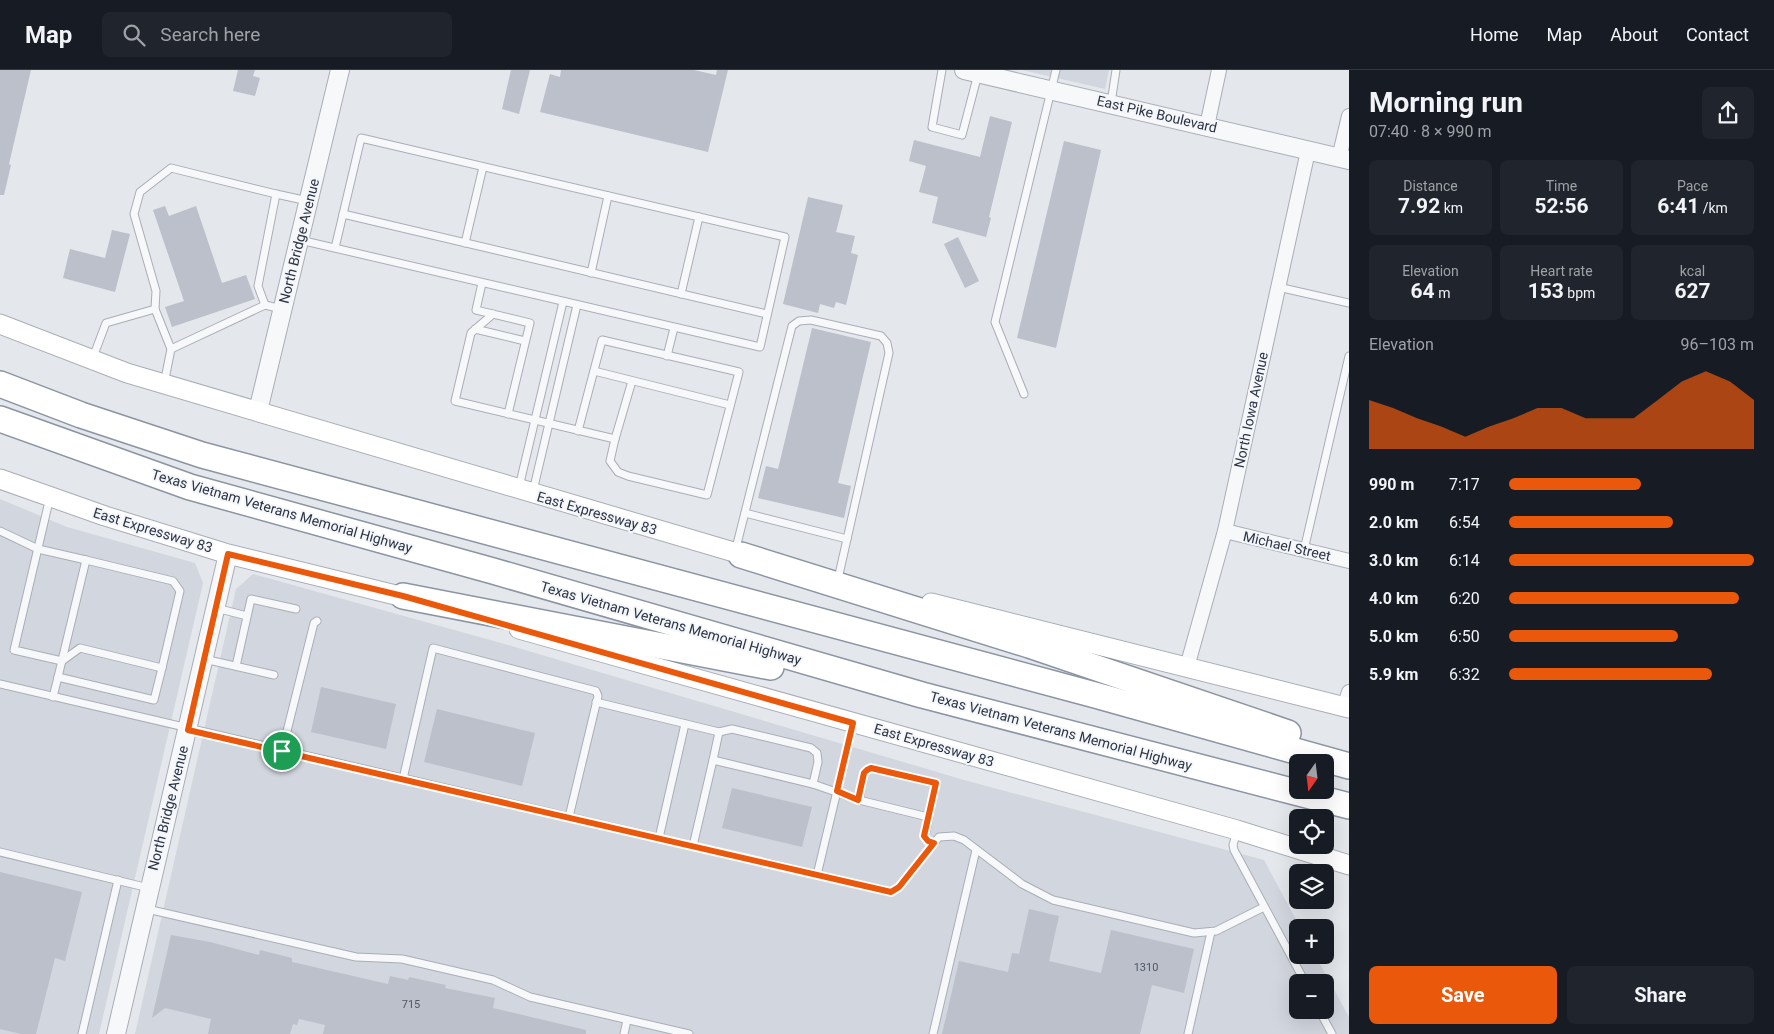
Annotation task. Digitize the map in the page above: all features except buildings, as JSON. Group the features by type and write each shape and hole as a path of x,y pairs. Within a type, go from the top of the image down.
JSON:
{"highway":[{"path":"0,384 81,415 202,455 1076,690 1349,766"},
{"name":"Texas Vietnam Veterans Memorial Highway","path":"0,418 190,487 493,571 922,695 1349,806"},
{"path":"737,554 1039,648 1228,712 1349,756"},
{"path":"403,596 922,695"}],"main road":[{"name":"East Expressway 83","path":"0,324 127,374 258,411 737,554 1187,667 1348,702"},
{"name":"East Expressway 83","path":"0,478 105,516 228,554 403,596 1237,830 1349,865"}],"street":[{"name":"North Bridge Avenue","path":"258,411 340,70"},
{"path":"1207,126 1219,70"},
{"name":"East Pike Boulevard","path":"971,72 1344,159"},
{"path":"1344,159 1349,116"},
{"name":"North Iowa Avenue","path":"1187,667 1225,531 1308,151"},
{"name":"Michael Street","path":"1225,531 1349,561"},
{"name":"North Bridge Avenue","path":"116,1034 228,554"}],"lane":[{"path":"942,70 932,127 962,135 971,72"},
{"path":"1024,394 995,322 1056,70"},
{"path":"1111,104 1116,70"},
{"path":"299,240 760,347 785,237 361,138 335,248"},
{"path":"465,243 483,167"},
{"path":"164,384 171,349 155,309 156,291 134,214 140,192 171,168 309,201"},
{"path":"265,305 258,286 276,194"},
{"path":"590,273 608,196"},
{"path":"343,214 767,314"},
{"path":"681,294 699,217"},
{"path":"482,283 476,310 530,323 508,414"},
{"path":"1278,287 1349,303"},
{"path":"525,492 535,420 563,302"},
{"path":"171,349 265,305 283,310"},
{"path":"525,492 549,424 577,305"},
{"path":"92,360 106,323 155,309"},
{"path":"493,314 471,333 455,401 615,439"},
{"path":"737,554 744,513 792,326 800,320 812,320 882,336 887,344 889,353 838,579"},
{"path":"667,356 674,328"},
{"path":"475,329 525,341"},
{"path":"578,431 602,340 739,372 707,495 628,476 618,472 610,461 632,381"},
{"path":"1304,550 1349,356"},
{"path":"594,371 730,405"},
{"path":"50,496 14,650 62,661 80,648 162,668"},
{"path":"744,513 848,539"},
{"path":"0,530 38,549 173,581 180,591 154,700 58,677"},
{"path":"53,697 86,560"},
{"path":"236,666 251,599 296,609"},
{"path":"216,608 247,616"},
{"path":"282,751 314,623 317,621"},
{"path":"404,779 433,648 596,691 598,696 569,817"},
{"path":"204,659 274,675"},
{"path":"0,684 188,730 891,892 899,887 939,837 954,836 1022,884 1053,900 1194,933 1211,932 1226,927 1264,907"},
{"path":"596,702 719,732 732,729 811,748 817,752 818,762 813,784"},
{"path":"817,874 853,723"},
{"path":"659,838 685,724"},
{"path":"693,846 719,732"},
{"path":"712,760 813,784 858,800 928,816"},
{"path":"858,800 867,770 871,768 936,783 924,836 928,841 934,843"},
{"path":"1237,830 1234,838 1234,850 1301,974"},
{"path":"933,1034 976,850"},
{"path":"0,852 149,888"},
{"path":"82,1034 118,880"},
{"path":"144,908 356,957 402,959 493,980 530,997 689,1034"},
{"path":"1188,1034 1211,932"},
{"path":"1324,1019 1332,1034"},
{"path":"624,1034 627,1020"}],"shaded area":[{"path":"1022,70 1109,70 1105,89"},
{"path":"0,499 67,527 195,563 203,583 99,1034 0,1034"},
{"path":"253,574 501,643 964,780 1264,860 1296,919 1289,919 1289,964 1320,964 1325,974 1289,974 1289,1019 1334,1019 1334,990 1349,1017 1349,1034 135,1034 236,589"}],"route":[{"path":"228,554 403,596 853,723 837,791 858,800 864,773 871,768 936,783 924,836 928,841 934,843 899,887 891,892 282,751 188,730 228,554"}]}
